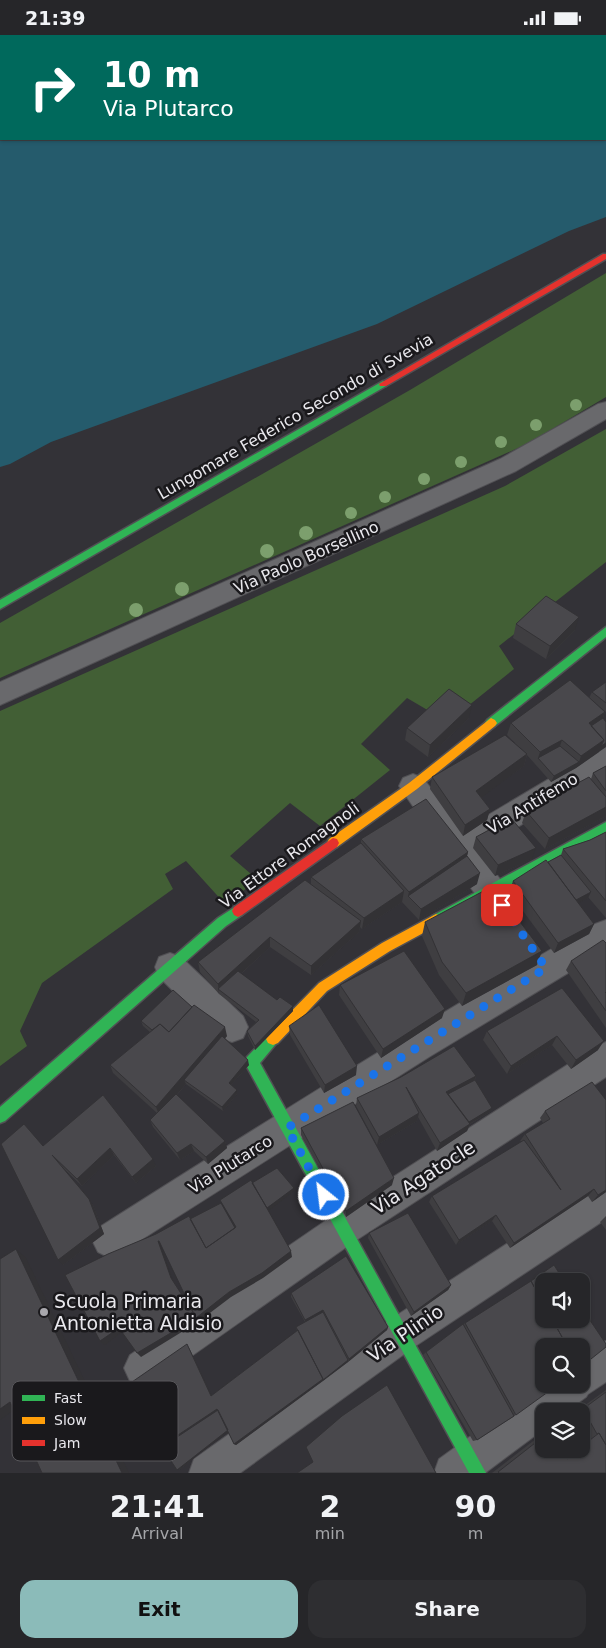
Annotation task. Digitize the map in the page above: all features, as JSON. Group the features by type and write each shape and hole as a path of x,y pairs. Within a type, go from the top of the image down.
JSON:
{"street":[{"name":"Lungomare Federico Secondo di Svevia","path":"0,605 606,256"},
{"name":"Via Paolo Borsellino","path":"0,694 508,465 606,409"},
{"name":"Via Ettore Romagnoli","path":"0,1116 222,922 413,786 606,631"},
{"name":"Via Antifemo","path":"458,848 606,759"},
{"path":"413,786 539,958"},
{"path":"562,1393 467,1469 401,1335 252,1062 323,987 386,947 606,827"},
{"name":"Via Plutarco","path":"110,1240 287,1128 539,958 606,934"},
{"path":"170,967 232,1027"},
{"name":"Via Agatocle","path":"143,1368 602,1047"},
{"name":"Via Plinio","path":"208,1473 401,1335 606,1199"},
{"path":"590,1371 606,1359"}],"green space":[{"path":"606,273 606,397 527,444 0,678 0,623 410,390"},
{"path":"606,429 606,562 499,646 514,669 463,710 436,715 407,698 361,744 390,770 320,826 290,803 230,856 258,880 225,904 186,861 165,874 173,889 42,983 20,1031 27,1046 0,1066 0,711 505,486"}],"water":[{"path":"0,140 606,140 606,217 569,231 377,324 51,442 10,464 0,467"}],"building":[{"path":"546,596 579,617 550,646 516,624"},
{"path":"570,680 605,712 589,723 604,740 581,756 562,740 540,752 511,723"},
{"path":"606,682 606,703 592,692"},
{"path":"449,689 472,705 430,745 407,728"},
{"path":"603,718 606,722 606,743 601,746 604,740 591,726"},
{"path":"505,735 527,754 476,791 490,809 465,825 432,777"},
{"path":"560,746 579,762 554,776 538,758"},
{"path":"606,766 606,791 593,773"},
{"path":"589,777 606,797 606,807 549,838 526,811"},
{"path":"426,799 468,852 409,892 361,839"},
{"path":"511,818 536,848 498,865 476,837"},
{"path":"606,832 606,901 563,849 590,840"},
{"path":"361,843 404,891 364,918 311,877"},
{"path":"561,855 591,892 576,900 548,862"},
{"path":"467,856 480,873 421,909 408,896"},
{"path":"546,860 594,924 558,943 513,881"},
{"path":"305,880 361,921 311,966 270,937 218,984 198,962"},
{"path":"493,886 542,951 466,993 442,962 425,922"},
{"path":"603,940 606,943 606,1011 571,961"},
{"path":"404,951 445,1009 383,1049 340,985"},
{"path":"238,971 277,1000 280,997 293,1006 255,1046 247,1031 259,1020 218,989"},
{"path":"562,988 604,1041 576,1060 557,1036 511,1066 487,1031"},
{"path":"173,990 192,1007 169,1032 160,1024 152,1030 141,1021"},
{"path":"194,1005 225,1027 156,1107 110,1065 160,1024 169,1032"},
{"path":"319,1005 357,1066 325,1085 289,1026"},
{"path":"222,1036 248,1060 229,1083 237,1090 222,1107 184,1080"},
{"path":"454,1046 476,1076 446,1092 470,1124 440,1143 406,1087 419,1113 379,1137 357,1098 401,1077"},
{"path":"475,1080 492,1108 469,1122 448,1094"},
{"path":"592,1082 606,1100 606,1190 598,1195 594,1189 514,1243 496,1215 459,1240 432,1196 524,1140 561,1190 525,1134 550,1119 545,1111"},
{"path":"176,1094 225,1141 206,1157 191,1144 177,1153 150,1120"},
{"path":"103,1095 153,1159 132,1177 110,1148 77,1179 52,1155 89,1199 100,1228 58,1260 1,1144 24,1124 43,1146"},
{"path":"353,1102 394,1178 346,1211 301,1128"},
{"path":"277,1168 294,1188 267,1208 252,1183"},
{"path":"251,1180 291,1251 262,1273 229,1292 196,1318 137,1353 119,1328 100,1341 65,1275 156,1234 189,1216 206,1248 236,1227 220,1200","holes":["159,1241 193,1312 171,1278"]},
{"path":"221,1203 235,1228 206,1248 190,1219"},
{"path":"408,1213 451,1285 414,1312 369,1233"},
{"path":"16,1249 78,1381 12,1381 12,1406 10,1402 0,1409 0,1259"},
{"path":"346,1256 388,1327 349,1359 323,1310 305,1320 291,1293"},
{"path":"554,1265 559,1273 542,1273"},
{"path":"535,1278 535,1288 531,1281"},
{"path":"531,1281 535,1288 535,1328 557,1328 563,1338 535,1338 535,1393 547,1393 516,1415 465,1323"},
{"path":"323,1312 348,1360 323,1380 296,1327"},
{"path":"590,1320 606,1344 606,1347 590,1360 590,1338 563,1338 557,1328 590,1328"},
{"path":"463,1324 514,1416 477,1440 426,1352"},
{"path":"298,1330 323,1379 234,1444 217,1409 178,1435 178,1381 133,1381 187,1344 211,1396"},
{"path":"387,1385 436,1473 297,1473 313,1462 306,1447 342,1416"},
{"path":"606,1392 606,1445 590,1422 590,1404"},
{"path":"218,1410 228,1430 177,1470 171,1461 178,1461 178,1436"},
{"path":"599,1433 606,1445 606,1473 498,1472 535,1443 535,1458 590,1458 590,1440"},
{"path":"37,1461 116,1461 122,1473 42,1473"}],"traffic: fast":[{"path":"0,605 383,384"},
{"path":"491,723 606,631"},
{"path":"436,920 606,827"},
{"path":"0,1116 222,922 238,911"},
{"path":"273,1039 252,1062 478,1473"}],"traffic: slow":[{"path":"333,843 413,786 491,723"},
{"path":"273,1039 323,987 386,947 436,920"}],"traffic: jam":[{"path":"383,384 606,256"},
{"path":"238,911 333,843"}],"place":[{"name":"Scuola Primaria Antonietta Aldisio","path":"44,1312"}],"route":[{"path":"324,1195 287,1128 546,968 502,905"}]}
